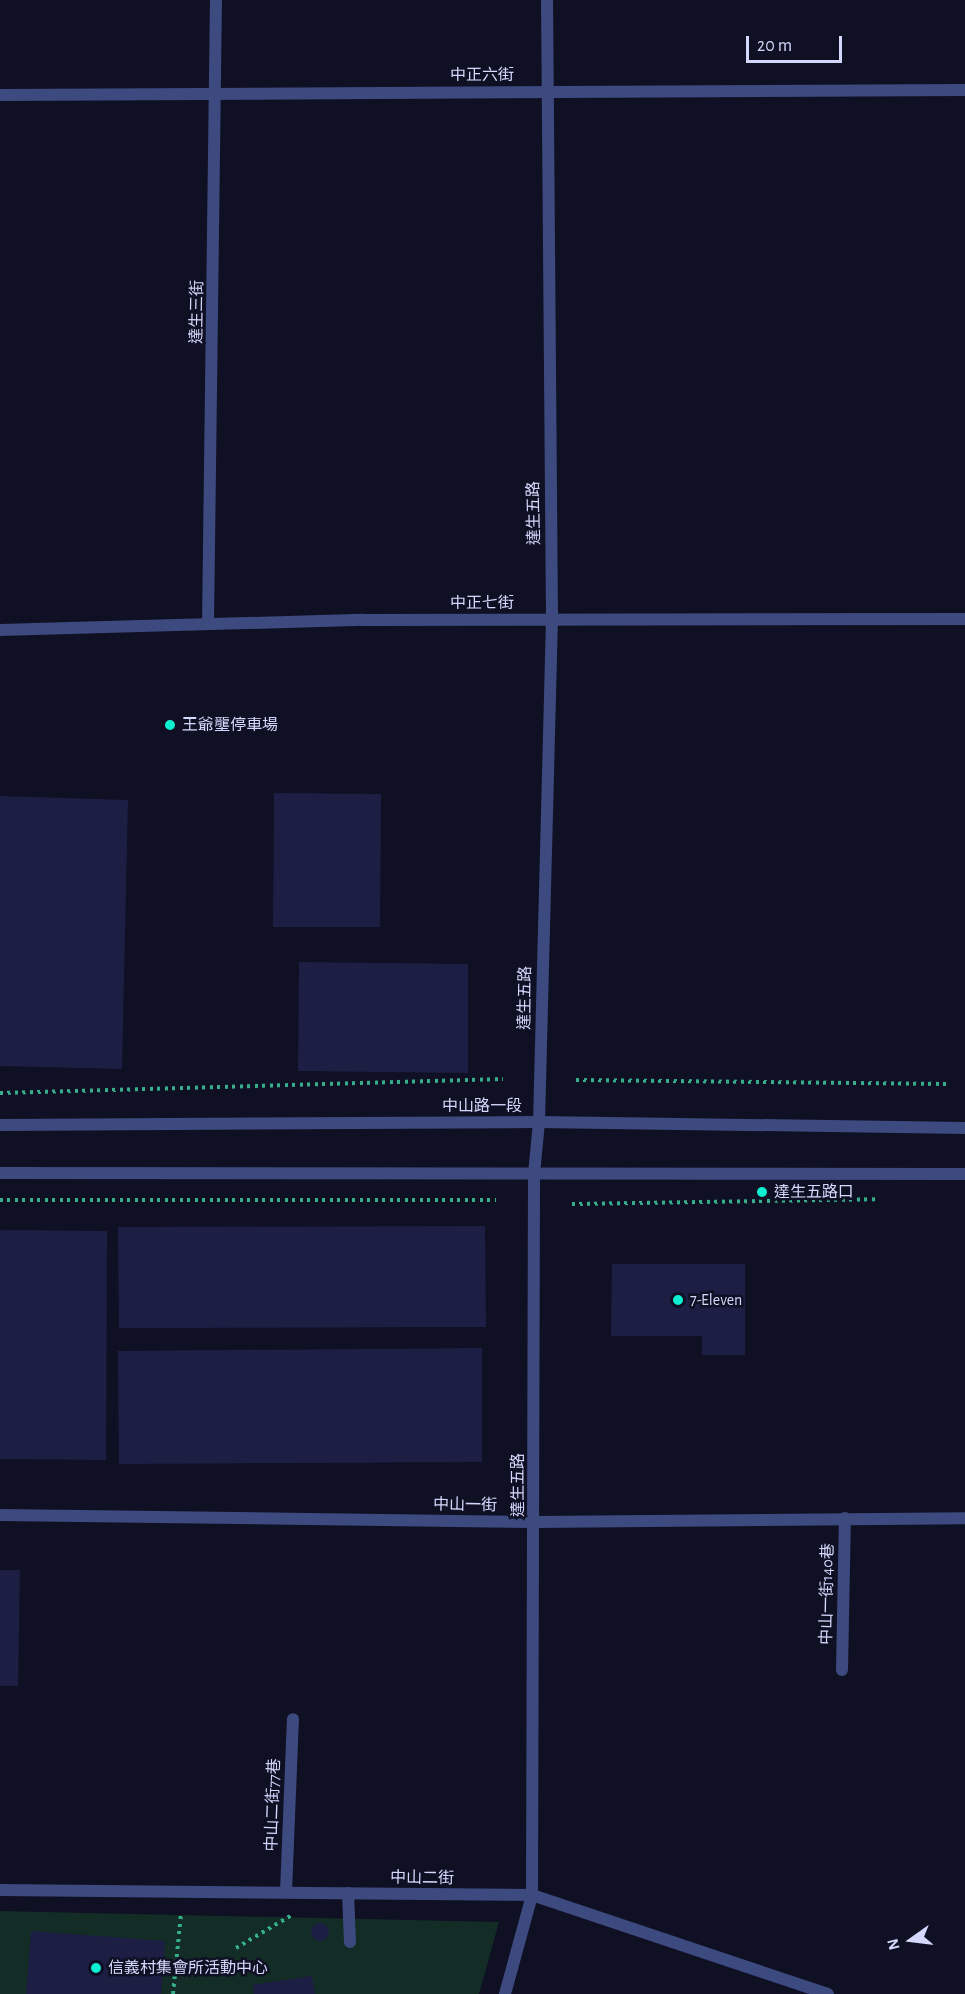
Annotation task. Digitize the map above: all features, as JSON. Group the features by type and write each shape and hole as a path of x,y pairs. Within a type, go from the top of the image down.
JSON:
{"street":[{"name":"達生三街","path":"208,624 216,0"},
{"name":"達生五路","path":"505,1994 532,1895 535,1522 534,1174 540,1122 552,619 547,0"},
{"name":"中正六街","path":"0,95 216,92 965,90"},
{"name":"中正七街","path":"0,630 208,624 552,619 965,619"},
{"name":"中山路一段","path":"0,1125 540,1122 965,1128"},
{"path":"0,1173 965,1174"},
{"name":"中山一街","path":"0,1515 535,1522 965,1518"},
{"name":"中山一街140巷","path":"842,1670 845,1518"},
{"name":"中山二街77巷","path":"286,1892 292,1719"},
{"name":"中山二街","path":"0,1890 532,1895 812,1992 828,1994"},
{"path":"348,1893 350,1942"}],"path":[{"path":"0,1093 503,1079"},
{"path":"576,1080 949,1084"},
{"path":"572,1204 882,1199"},
{"path":"0,1200 496,1200"},
{"path":"173,1994 184,1892"},
{"path":"236,1948 330,1893"}],"green space":[{"path":"0,1911 499,1922 479,1994 0,1994"}],"building":[{"path":"274,793 381,794 380,927 273,927"},
{"path":"0,796 128,800 122,1069 0,1066"},
{"path":"299,962 468,964 468,1073 298,1071"},
{"path":"485,1226 486,1327 119,1328 118,1227"},
{"path":"0,1230 107,1231 106,1460 0,1459"},
{"name":"7-Eleven","path":"612,1264 745,1264 745,1355 702,1355 702,1336 611,1336"},
{"path":"482,1348 482,1462 119,1464 118,1351"},
{"path":"0,1570 20,1570 18,1686 0,1686"},
{"path":"320,1923 326,1926 329,1932 326,1938 320,1941 314,1938 311,1932 314,1926"},
{"name":"信義村集會所活動中心","path":"31,1931 165,1941 161,1994 26,1994"},
{"path":"312,1976 315,1994 254,1994 253,1985"}],"place":[{"name":"王爺壟停車場","path":"170,725"},
{"name":"達生五路口","path":"762,1192"},
{"name":"7-Eleven","path":"678,1300"},
{"name":"信義村集會所活動中心","path":"96,1968"}]}
